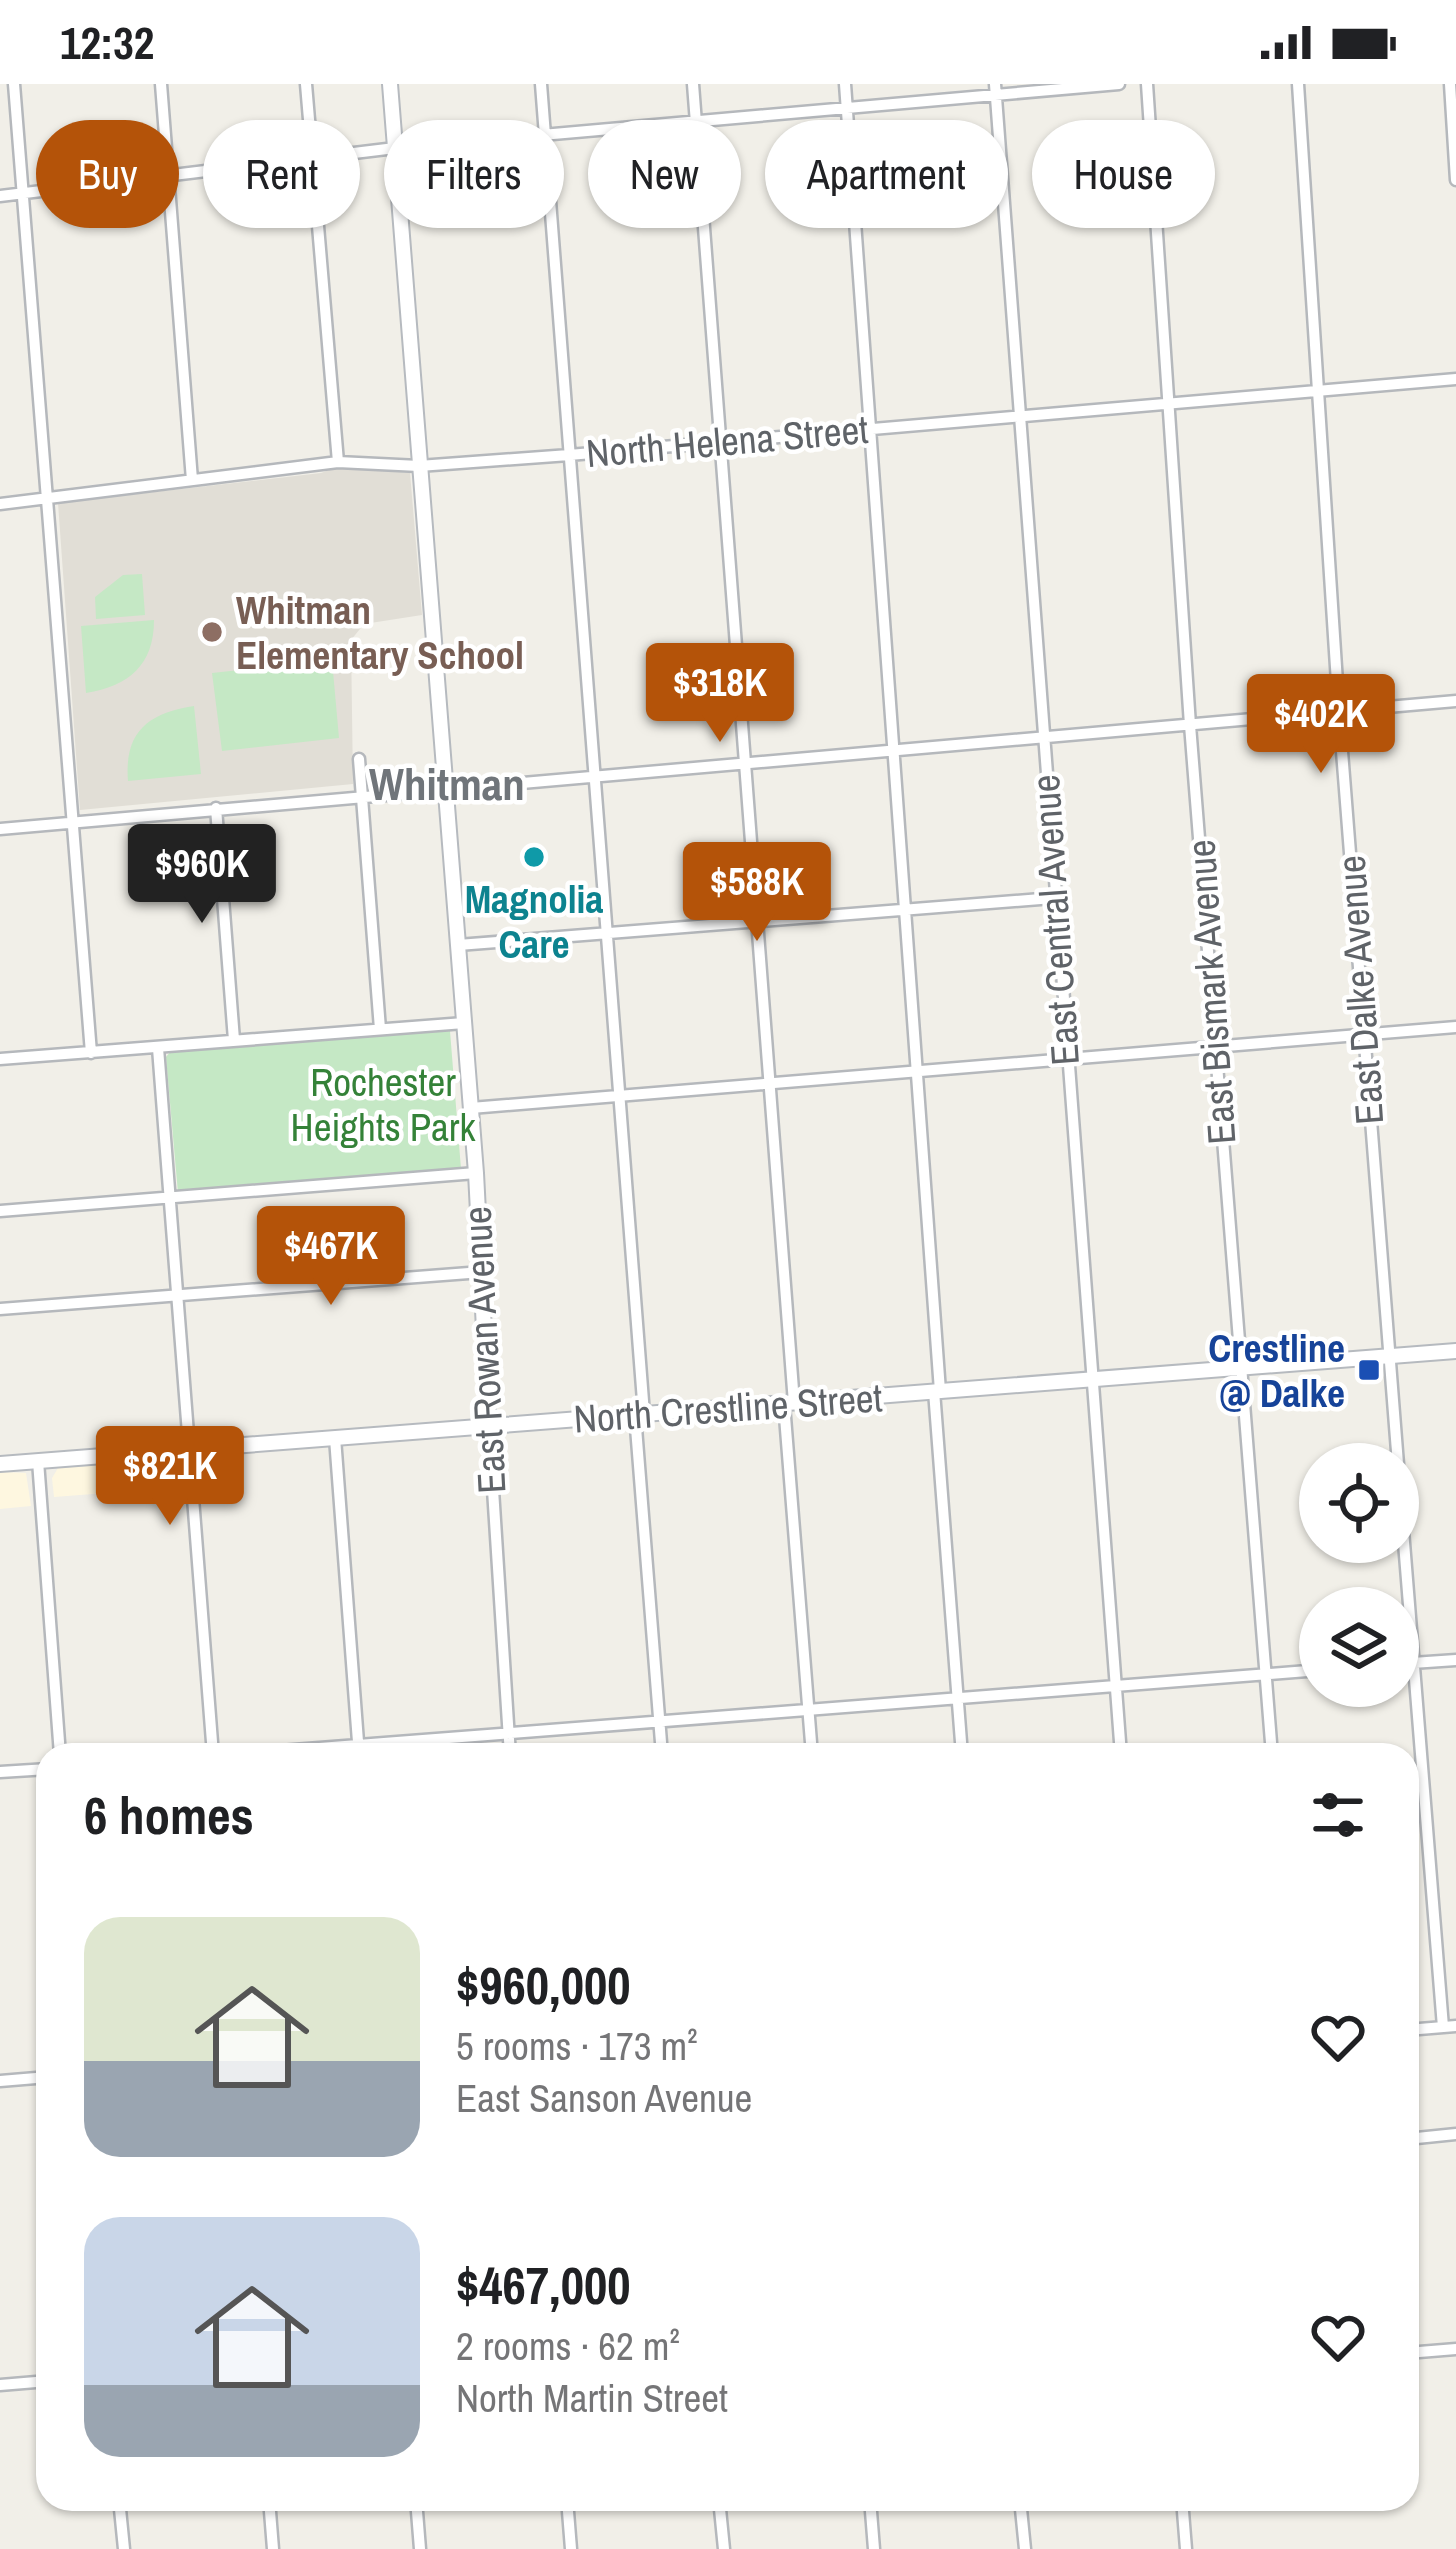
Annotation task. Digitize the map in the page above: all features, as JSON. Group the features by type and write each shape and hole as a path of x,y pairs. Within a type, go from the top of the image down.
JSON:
{"main road":[{"name":"East Rowan Avenue","path":"390,84 393,120"},
{"name":"East Rowan Avenue","path":"401,228 476,1173 489,1427"},
{"name":"North Crestline Street","path":"0,1464 1456,1351"}],"street":[{"path":"14,84 91,1052"},
{"path":"161,84 164,120"},
{"path":"306,84 309,120"},
{"path":"541,84 544,120"},
{"path":"693,84 696,120 996,89 1119,84"},
{"path":"845,84 920,1069 961,1743"},
{"name":"East Bismark Avenue","path":"1147,84 1190,725 1270,1743"},
{"name":"East Dalke Avenue","path":"1298,84 1339,713 1396,1443"},
{"path":"1450,84 1456,180"},
{"name":"East Central Avenue","path":"996,89 1053,898 1120,1743"},
{"path":"0,196 36,192"},
{"path":"173,228 191,480"},
{"path":"319,228 338,462"},
{"path":"552,228 619,1093 661,1743"},
{"path":"704,228 768,1081 811,1743"},
{"name":"North Helena Street","path":"0,504 338,462 419,466 569,455 1456,379"},
{"path":"0,829 595,773 1456,701"},
{"path":"359,759 380,1029"},
{"path":"216,808 234,1040"},
{"path":"458,945 1053,898"},
{"path":"0,1059 464,1023"},
{"path":"470,1108 1456,1027"},
{"path":"158,1048 212,1743"},
{"path":"0,1211 476,1173"},
{"path":"0,1310 482,1272"},
{"name":"East Rowan Avenue","path":"489,1427 509,1743"},
{"path":"335,1438 358,1743"},
{"path":"38,1461 60,1743"},
{"path":"1419,1663 1456,1660"},
{"path":"420,1743 1299,1672"},
{"name":"East Dalke Avenue","path":"1418,1707 1450,2026"},
{"path":"0,1772 36,1769"},
{"path":"1419,2029 1450,2026"},
{"path":"0,2081 36,2078"},
{"path":"1419,2138 1456,2134"},
{"path":"1419,2352 1456,2349"},
{"path":"0,2385 36,2382"},
{"path":"120,2511 124,2549"},
{"path":"270,2511 273,2549"},
{"path":"417,2511 420,2549"},
{"path":"568,2511 572,2549"},
{"path":"720,2511 724,2549"},
{"path":"871,2511 874,2549"},
{"path":"1022,2511 1024,2549"},
{"path":"1183,2511 1186,2549"}],"shaded area":[{"name":"Whitman Elementary School","path":"340,466 410,473 422,615 364,624 351,640 353,784 80,810 58,503 321,473"},
{"path":"117,1464 119,1492 54,1497 52,1478 58,1468"},
{"path":"0,1472 26,1473 31,1506 0,1509"}],"green space":[{"path":"142,574 145,615 96,619 95,597 123,575"},
{"path":"154,620 149,649 136,671 115,685 86,693 81,626"},
{"path":"332,660 339,738 222,751 212,673"},
{"path":"194,706 201,774 128,781 130,750 142,728 164,714"},
{"name":"Rochester Heights Park","path":"450,1031 461,1169 178,1193 166,1057 171,1051"}],"place":[{"name":"Whitman Elementary School","path":"212,632"},
{"name":"Magnolia Care","path":"534,857"},
{"name":"Crestline @ Dalke","path":"1369,1370"}],"district":[{"name":"Whitman","path":"447,784"}]}
